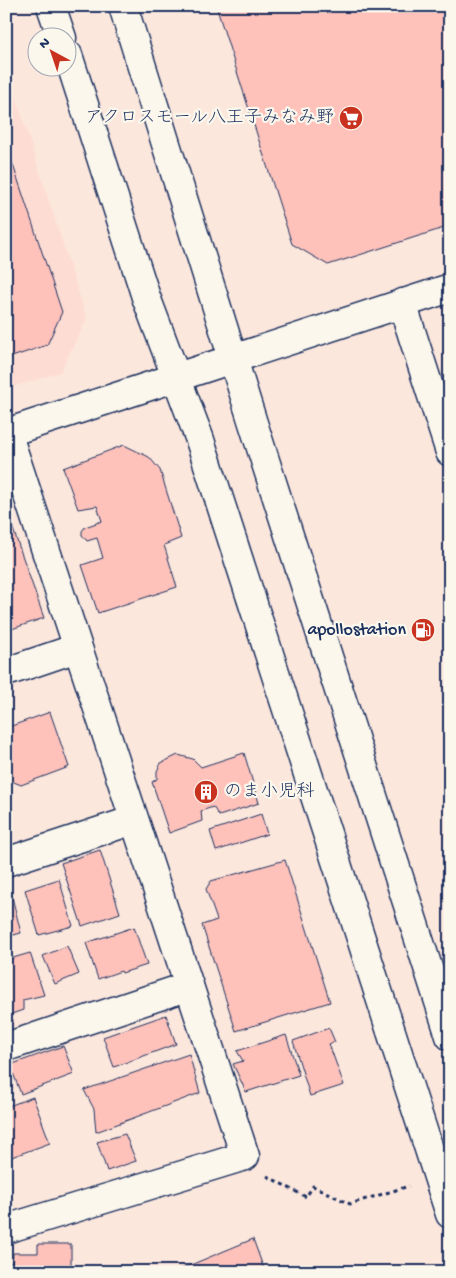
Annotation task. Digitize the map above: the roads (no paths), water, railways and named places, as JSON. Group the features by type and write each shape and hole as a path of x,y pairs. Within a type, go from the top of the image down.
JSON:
{"street":[{"path":"52,6 59,28"},
{"path":"124,6 234,359 450,1036"},
{"path":"75,78 146,297 200,440 450,1214"},
{"path":"6,1229 245,1156 6,432 450,288"},
{"path":"402,303 450,452"},
{"path":"6,672 77,648"},
{"path":"6,862 134,820"},
{"path":"6,1047 189,986"}],"place":[{"name":"アクロスモール八王子みなみ野","path":"351,118"},
{"name":"apollostation","path":"423,630"},
{"name":"のま小児科","path":"206,792"}]}
